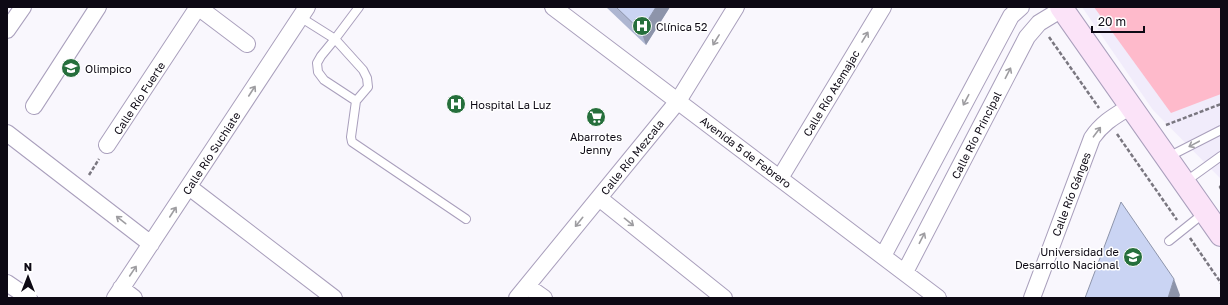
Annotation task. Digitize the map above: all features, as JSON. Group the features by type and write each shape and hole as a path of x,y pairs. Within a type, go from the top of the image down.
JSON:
{"main road":[{"path":"1061,8 1221,235"}],"street":[{"path":"7,30 23,7"},
{"path":"34,106 98,7"},
{"path":"198,7 247,44"},
{"name":"Calle Río Fuerte","path":"108,145 198,7"},
{"name":"Calle Río Mezcala","path":"517,298 678,101 736,7"},
{"name":"Calle Río Atemajac","path":"780,178 883,7"},
{"path":"883,256 1011,16 1021,7"},
{"name":"Calle Río Principal","path":"904,272 1027,37 1039,23 1061,8"},
{"name":"Avenida 5 de Febrero","path":"562,10 678,101 938,298"},
{"name":"Calle Río Suchiate","path":"118,293 304,12"},
{"name":"Calle Río Gánges","path":"1032,298 1092,138 1099,127 1107,120 1131,106"},
{"path":"7,133 151,244"},
{"path":"189,187 334,298"},
{"path":"599,198 724,298"},
{"path":"7,283 29,298"},
{"path":"527,286 544,298"},
{"path":"118,293 134,298"}],"lane":[{"path":"356,101 324,80 318,72 317,63 359,7"},
{"path":"304,12 335,40 363,70 367,78 368,87 356,101 351,137 352,142 466,219"},
{"path":"1167,158 1221,130"},
{"path":"1184,182 1220,158"},
{"path":"1168,241 1205,212"}],"path":[{"path":"1039,23 1221,283"},
{"path":"1149,132 1221,104"},
{"name":"Calle Río Fuerte","path":"81,190 108,145"}],"shaded area":[{"path":"1082,7 1221,7 1221,179 1153,110"},
{"path":"1094,7 1221,7 1221,94 1171,113"}],"building":[{"path":"616,7 656,7 641,31"},
{"name":"Universidad de Desarrollo Nacional","path":"1121,202 1174,279 1168,298 1085,298"}],"place":[{"name":"Clínica 52","path":"642,26"},
{"name":"Olimpico","path":"71,68"},
{"name":"Hospital La Luz","path":"456,104"},
{"name":"Abarrotes Jenny","path":"596,117"},
{"name":"Universidad de Desarrollo Nacional","path":"1133,257"}]}
